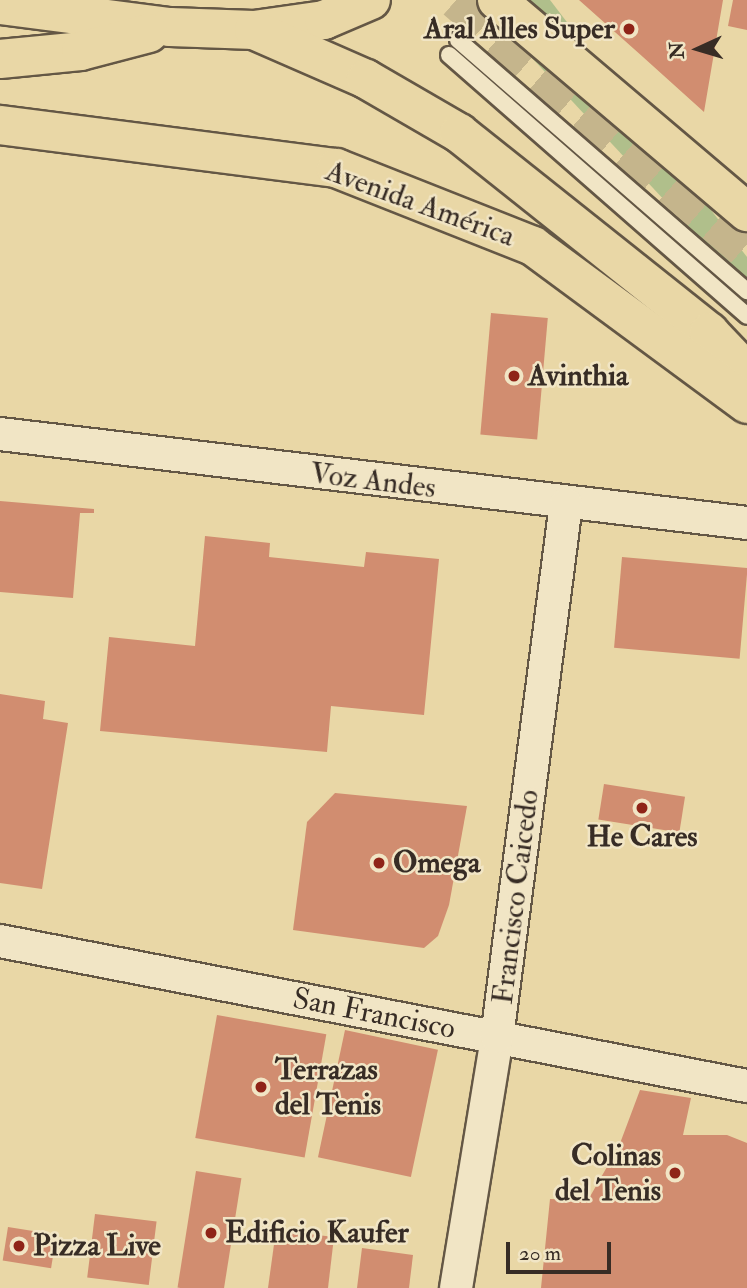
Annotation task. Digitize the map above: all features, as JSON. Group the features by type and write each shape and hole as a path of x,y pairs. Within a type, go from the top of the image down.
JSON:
{"main road":[{"path":"0,5 170,27 254,30 324,20 371,0"},
{"path":"498,0 747,212"},
{"path":"0,59 81,51 170,27"},
{"name":"Avenida América","path":"254,30 366,79 459,133 709,332 747,372"},
{"name":"Avenida América","path":"0,125 336,168 533,246 747,404"}],"street":[{"name":"Voz Andes","path":"0,435 566,504 747,523"},
{"name":"Francisco Caicedo","path":"456,1288 497,1038 566,504"},
{"name":"San Francisco","path":"0,941 747,1086"}],"lane":[{"path":"458,40 747,291"},
{"path":"449,55 747,316"}],"green space":[{"path":"478,0 550,0 747,257 747,289"}],"building":[{"path":"579,0 723,0 704,112 643,57"},
{"path":"733,0 747,0 747,30 728,26"},
{"name":"Avinthia","path":"491,313 548,318 537,440 480,435"},
{"path":"0,501 94,509 94,513 80,513 73,598 0,592"},
{"path":"205,536 270,543 269,557 364,567 366,552 439,559 424,715 331,706 327,752 100,731 109,637 195,646"},
{"path":"622,557 747,568 740,659 614,648"},
{"path":"0,694 45,701 43,719 68,723 42,889 0,883"},
{"name":"He Cares","path":"604,784 685,797 679,832 598,820"},
{"name":"Omega","path":"335,793 467,806 449,905 438,936 424,948 293,930 307,822"},
{"name":"Terrazas del Tenis","path":"217,1015 326,1034 305,1157 195,1138"},
{"path":"345,1030 438,1050 411,1177 318,1157"},
{"name":"Colinas del Tenis","path":"640,1090 691,1098 683,1135 727,1135 747,1143 747,1288 541,1288 550,1199 588,1200 619,1146"},
{"name":"Edificio Kaufer","path":"196,1171 241,1178 224,1288 178,1288"},
{"path":"95,1214 157,1222 149,1285 87,1278"},
{"path":"8,1227 56,1235 51,1268 3,1261"},
{"path":"276,1230 334,1237 328,1288 268,1288"},
{"path":"362,1248 413,1255 409,1288 357,1288"}],"tunnel":[{"path":"456,0 747,251"}],"place":[{"name":"Aral Alles Super","path":"629,29"},
{"name":"Avinthia","path":"514,376"},
{"name":"He Cares","path":"642,808"},
{"name":"Omega","path":"379,863"},
{"name":"Terrazas del Tenis","path":"261,1087"},
{"name":"Colinas del Tenis","path":"675,1173"},
{"name":"Edificio Kaufer","path":"211,1233"},
{"name":"Pizza Live","path":"19,1246"}]}
